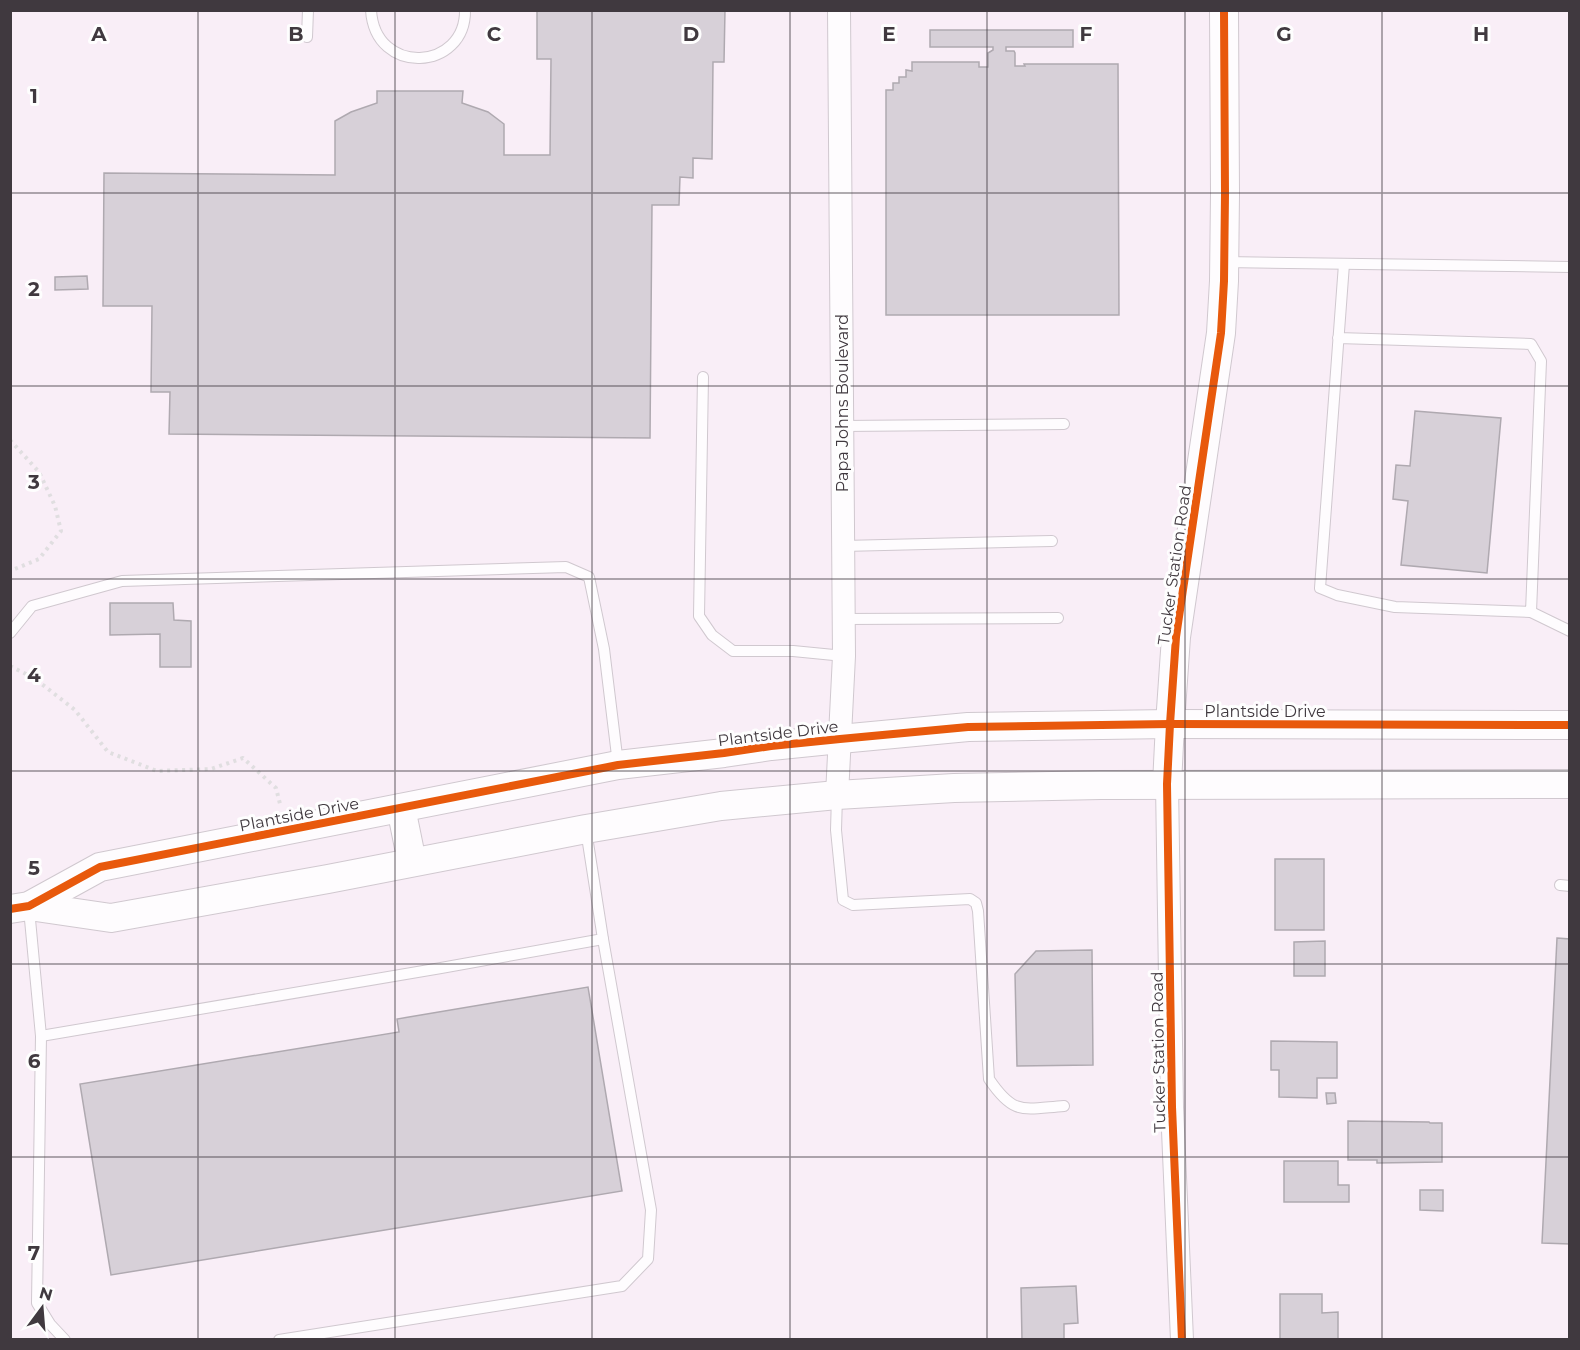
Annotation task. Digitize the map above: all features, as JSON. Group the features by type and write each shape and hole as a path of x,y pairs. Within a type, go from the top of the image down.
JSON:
{"street":[{"name":"Papa Johns Boulevard","path":"837,795 844,656 839,10"},
{"name":"Tucker Station Road","path":"1182,1340 1172,1107 1167,784 1176,637 1221,333 1226,194 1224,10"},
{"name":"Plantside Drive","path":"20,907 100,867 618,765 771,746 968,727 1170,724 1569,724"},
{"path":"20,907 111,918 721,806 837,795 1101,784 1569,784"},
{"path":"401,808 412,862"}],"lane":[{"path":"308,10 308,37"},
{"path":"370,10 371,22 378,38 389,49 404,57 420,59 436,55 450,47 459,34 465,19 465,10"},
{"path":"1225,262 1569,267"},
{"path":"1344,264 1320,588 1337,595 1395,607 1531,612 1569,631"},
{"path":"1338,338 1531,344 1541,361 1531,612"},
{"path":"703,376 699,616 712,635 734,651 793,651 844,656"},
{"path":"842,426 1064,424"},
{"path":"843,546 1052,541"},
{"path":"10,633 32,606 122,581 566,567 589,577 604,649 618,765"},
{"path":"843,619 1058,618"},
{"path":"837,795 836,830 843,900 853,905 970,899 976,903 988,1079 999,1095 1014,1107 1026,1109 1064,1106"},
{"path":"279,1340 622,1286 648,1259 651,1210 586,829"},
{"path":"20,907 41,1036 37,1303 50,1324 65,1340"},
{"path":"41,1036 603,939"}],"path":[{"path":"10,440 39,472 55,506 61,531 39,559 10,571"},
{"path":"10,666 34,678 75,710 108,752 157,771 211,769 243,758 276,788 281,804"}],"building":[{"path":"537,10 725,10 724,62 713,62 712,159 693,158 693,178 680,177 679,205 652,205 650,438 169,434 170,392 151,392 152,306 103,306 104,173 335,175 335,121 351,112 377,103 377,91 463,91 462,103 488,112 504,124 504,155 550,155 551,59 537,59"},
{"path":"930,30 1073,30 1073,47 1006,47 1006,51 1014,51 1015,66 1025,66 1024,64 1118,64 1119,315 886,315 886,90 893,90 893,83 899,83 899,77 906,77 906,70 912,71 912,62 979,62 979,67 988,67 988,53 993,50 993,47 930,47"},
{"path":"87,276 88,289 55,290 55,277"},
{"path":"1415,411 1501,418 1487,573 1401,565 1408,501 1393,499 1396,465 1410,466"},
{"path":"110,603 173,603 174,620 191,621 191,667 160,667 160,634 110,635"},
{"path":"1275,859 1324,859 1324,930 1275,930"},
{"path":"1557,938 1570,939 1570,1244 1542,1243"},
{"path":"1325,941 1325,976 1294,976 1294,942"},
{"path":"1092,950 1093,1065 1017,1066 1015,974 1036,951"},
{"path":"588,987 622,1191 111,1275 80,1084 399,1032 397,1019"},
{"path":"1271,1041 1337,1042 1337,1078 1317,1078 1317,1098 1279,1097 1279,1070 1271,1070"},
{"path":"1326,1093 1335,1093 1336,1103 1327,1104"},
{"path":"1348,1121 1442,1123 1442,1162 1377,1163 1377,1160 1348,1160"},
{"path":"1284,1161 1338,1161 1338,1185 1349,1185 1349,1202 1284,1202"},
{"path":"1420,1190 1443,1190 1443,1211 1420,1210"},
{"path":"1076,1286 1078,1323 1064,1324 1064,1340 1022,1340 1021,1288"},
{"path":"1280,1294 1322,1294 1322,1313 1338,1312 1338,1340 1280,1340"}],"cycle path":[{"path":"1182,1340 1172,1107 1167,784 1176,637 1221,333 1225,194 1224,10"},
{"path":"10,909 29,906 100,867 618,765 771,746 968,727 1170,724 1570,725"}]}
